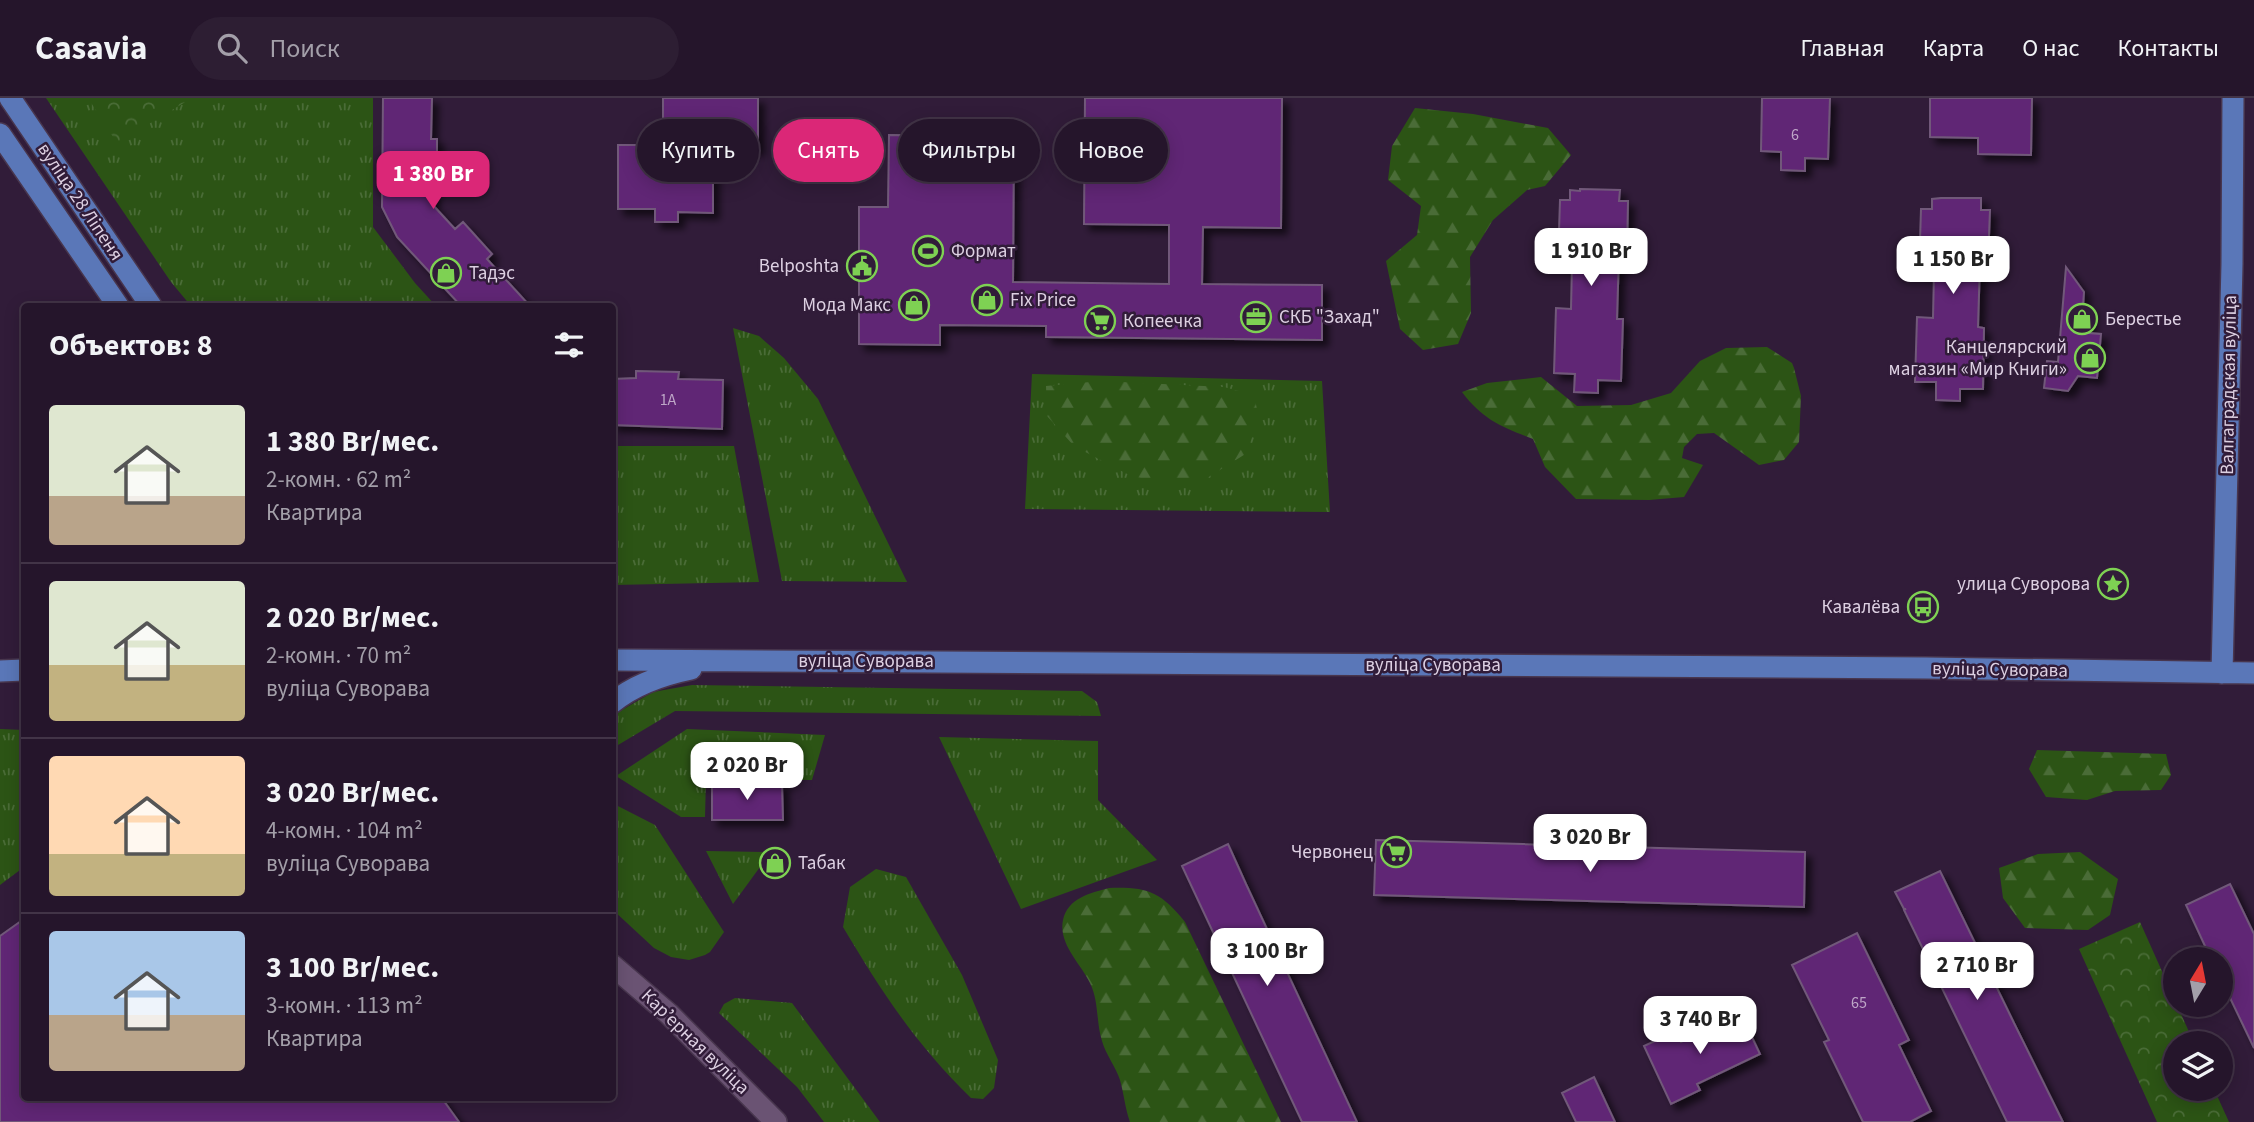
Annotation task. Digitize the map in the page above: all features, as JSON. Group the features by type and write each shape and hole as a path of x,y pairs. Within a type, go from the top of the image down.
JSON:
{"main road":[{"name":"вуліца 28 Ліпеня","path":"10,98 149,303"},
{"name":"Валгаградская вуліца","path":"2222,673 2232,264 2233,98"},
{"name":"вуліца 28 Ліпеня","path":"0,134 116,303"},
{"name":"вуліца Суворава","path":"616,660 1912,668 2254,673"},
{"path":"616,700 628,690 656,678 687,670 741,662"},
{"path":"0,671 21,670"}],"street":[{"name":"Карʼерная вуліца","path":"616,968 669,1014 776,1122"}],"green space":[{"path":"46,98 373,98 373,227 433,303 188,303 171,282"},
{"path":"88,98 185,98 187,101 117,143"},
{"path":"1415,108 1473,114 1548,128 1571,155 1545,186 1527,190 1493,220 1470,257 1471,313 1458,344 1423,350 1400,329 1386,261 1417,235 1421,206 1388,180 1392,146"},
{"path":"733,328 759,336 784,358 818,399 907,582 782,581"},
{"path":"1767,347 1792,363 1794,368 1801,396 1799,442 1784,460 1759,465 1714,433 1697,434 1684,447 1682,458 1703,465 1684,497 1649,500 1576,499 1545,467 1533,439 1494,422 1462,392 1487,383 1541,377 1577,406 1631,405 1671,393 1700,361 1726,348"},
{"path":"1032,374 1322,381 1330,512 1025,509"},
{"path":"1101,381 1224,387 1254,395 1258,414 1247,453 1191,488 1131,476 1074,446 1047,416 1046,386"},
{"path":"616,446 734,446 759,582 616,585"},
{"path":"692,685 1082,691 1097,702 1101,716 675,711 616,746 616,713 653,692"},
{"path":"0,729 21,730 21,869 0,885"},
{"path":"687,729 825,735 812,780 706,779 705,817 681,817 616,776"},
{"path":"939,737 1098,741 1098,800 1157,860 1021,909"},
{"path":"2037,750 2166,754 2171,775 2161,790 2115,791 2087,800 2046,797 2029,769"},
{"path":"616,805 655,825 724,932 710,952 689,960 671,957 654,948 616,913"},
{"path":"706,851 771,852 733,904"},
{"path":"2080,852 2118,879 2110,915 2088,930 2025,928 2003,898 1999,868 2038,854"},
{"path":"876,869 906,877 962,975 998,1060 994,1088 983,1099 971,1098 917,1038 886,996 843,927 850,887"},
{"path":"1109,888 1152,893 1168,903 1185,922 1281,1122 1130,1122 1120,1080 1102,1041 1093,990 1071,953 1062,929 1070,906 1087,895"},
{"path":"2140,922 2163,974 2163,1017 2182,1017 2189,1031 2163,1031 2163,1101 2219,1101 2229,1122 2157,1122 2079,949"},
{"path":"735,998 792,1003 880,1122 824,1122 797,1087 719,1013 724,1004"}],"building":[{"path":"383,98 432,98 431,139 437,139 437,173 433,173 432,204 455,229 463,222 492,254 487,259 527,303 458,303 397,237 382,207"},
{"path":"663,98 758,98 758,119 663,119"},
{"path":"1085,98 1282,98 1281,228 1203,227 1202,284 1322,285 1322,340 1046,337 1046,326 940,325 940,345 859,344 859,207 888,207 889,135 898,135 898,182 1014,182 1013,282 1169,284 1169,225 1084,224 1084,182 1168,182 1168,119 1085,119"},
{"path":"1762,98 1830,98 1828,159 1805,158 1805,171 1781,170 1781,152 1761,151"},
{"path":"1930,98 2032,98 2031,155 1978,154 1978,138 1930,137"},
{"path":"618,145 637,145 637,182 713,182 713,213 678,212 678,222 655,222 655,209 618,209"},
{"path":"1570,190 1620,190 1619,201 1628,201 1627,254 1619,253 1617,319 1623,319 1621,381 1598,380 1598,393 1574,392 1575,374 1554,373 1556,308 1571,309 1572,264 1558,263 1560,200 1570,200"},
{"path":"1981,198 1981,210 1990,210 1988,262 1980,262 1978,327 1984,328 1983,389 1960,389 1960,401 1936,400 1936,382 1915,382 1917,317 1933,318 1934,272 1919,272 1921,209 1932,209 1932,199"},
{"path":"2066,267 2084,292 2083,307 2091,307 2089,333 2101,334 2097,378 2078,376 2068,391 2044,388 2047,361 2058,362"},
{"path":"636,371 679,372 678,379 723,380 722,429 616,425 616,379 636,378"},
{"path":"782,784 783,820 712,820 712,785"},
{"path":"1376,840 1805,852 1804,907 1374,895"},
{"path":"1228,844 1357,1122 1302,1122 1182,866"},
{"path":"1940,871 2063,1122 2007,1122 1904,910 1906,909 1895,892"},
{"path":"2230,884 2254,934 2254,1048 2233,1004 2233,947 2205,947 2186,905"},
{"path":"21,921 21,1101 444,1101 459,1122 0,1122 0,936"},
{"path":"1857,933 1909,1040 1899,1045 1931,1111 1910,1122 1863,1122 1824,1042 1829,1040 1792,965"},
{"path":"1741,1014 1760,1054 1697,1084 1700,1090 1671,1104 1644,1046 1676,1031 1681,1042"},
{"path":"1594,1077 1615,1122 1576,1122 1562,1093"}],"place":[{"name":"Формат","path":"928,251"},
{"name":"Belposhta","path":"862,266"},
{"name":"Тадэс","path":"446,273"},
{"name":"Fix Price","path":"987,300"},
{"name":"Мода Макс","path":"914,305"},
{"name":"СКБ \"Захад\"","path":"1256,317"},
{"name":"Берестье","path":"2082,319"},
{"name":"Копеечка","path":"1100,321"},
{"name":"Канцелярский магазин «Мир Книги»","path":"2090,358"},
{"name":"улица Суворова","path":"2113,584"},
{"name":"Кавалёва","path":"1923,607"},
{"name":"Червонец","path":"1396,852"},
{"name":"Табак","path":"775,863"}]}
